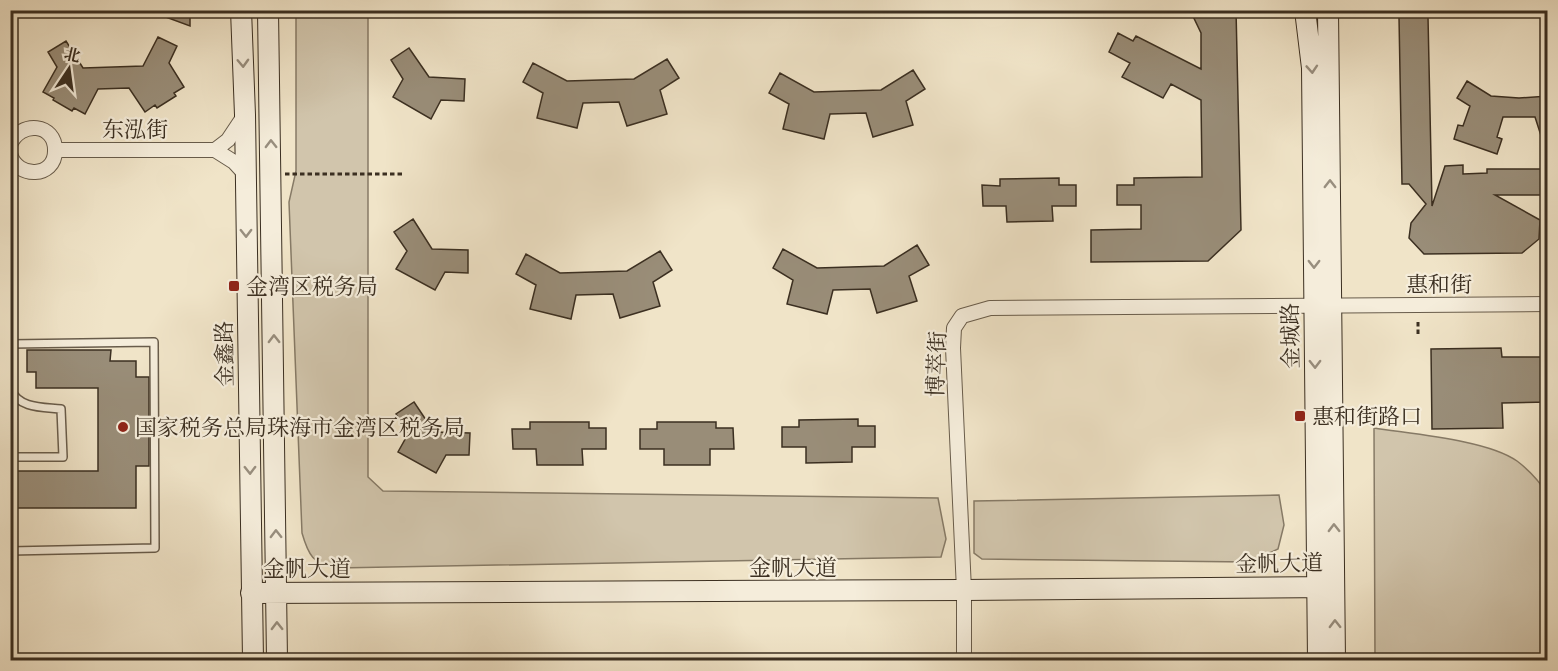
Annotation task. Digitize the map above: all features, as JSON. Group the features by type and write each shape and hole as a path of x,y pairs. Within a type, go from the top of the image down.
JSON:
{"street":[{"name":"金鑫路","path":"241,10 245,115 253,660"},
{"path":"268,10 277,660"},
{"name":"金城路","path":"1305,10 1312,68 1323,305"},
{"name":"金城路","path":"1318,660 1325,587 1323,305 1328,10"},
{"path":"245,115 228,140 215,150 234,162 245,174"},
{"path":"10,145 19,132 32,127 39,128 51,136 55,150 50,164 37,172 22,170 10,154"},
{"name":"东泓街","path":"55,150 215,150"},
{"name":"惠和街","path":"1323,305 1548,304"},
{"name":"博萃街","path":"964,660 964,590 953,348 954,328 962,316 990,308 1323,305"},
{"name":"金城路","path":"1325,587 1335,660"},
{"name":"金帆大道","path":"251,592 1325,587"}],"lane":[{"path":"10,344 154,342 155,549 10,551"},
{"path":"10,389 14,396 25,404 61,409 63,457 10,457"}],"path":[{"path":"272,174 404,174"}],"shaded area":[{"path":"296,11 368,11 368,477 383,491 938,498 946,539 941,557 337,568 317,561 309,553 302,533 289,202 296,171"},
{"path":"1374,428 1449,439 1488,448 1517,461 1541,485 1548,495 1547,660 1375,660"},
{"path":"1279,495 1284,525 1278,549 1250,562 982,559 974,553 974,501"}],"building":[{"path":"152,10 190,10 190,26 152,12"},
{"path":"1190,10 1236,10 1241,230 1208,261 1091,262 1091,230 1141,229 1141,205 1117,205 1117,185 1134,185 1134,178 1202,177 1201,100 1171,84 1163,98 1122,77 1130,63 1109,52 1118,33 1133,41 1136,36 1201,69 1201,33"},
{"path":"1399,17 1428,17 1432,206 1445,166 1463,165 1463,174 1487,173 1487,169 1548,169 1548,195 1495,195 1540,220 1539,239 1522,253 1424,254 1409,238 1411,223 1426,204 1409,184 1402,184"},
{"path":"158,37 177,46 169,63 184,87 174,93 176,96 157,108 155,105 145,112 129,88 98,89 85,114 74,108 72,111 43,92 57,67 48,52 66,41 83,68 143,66"},
{"path":"409,48 429,77 465,79 464,101 441,100 431,119 393,97 403,79 391,60"},
{"path":"667,59 679,78 660,90 667,114 627,126 619,102 583,103 577,128 537,118 543,93 523,82 533,63 567,81 634,79"},
{"path":"913,70 925,89 906,101 913,125 873,137 866,113 830,114 824,139 783,129 789,104 769,93 780,73 814,92 881,90"},
{"path":"1467,81 1491,96 1519,98 1548,96 1548,148 1545,148 1535,117 1503,117 1497,137 1502,139 1497,154 1454,139 1458,125 1463,126 1470,106 1457,98"},
{"path":"1059,178 1059,185 1076,185 1076,206 1052,206 1053,221 1007,222 1006,206 983,206 982,185 1000,186 1000,179"},
{"path":"413,219 432,249 468,250 468,273 445,272 435,290 396,269 407,251 394,232"},
{"path":"917,245 929,265 909,276 917,301 877,313 870,289 833,290 827,314 787,304 793,280 773,268 783,249 817,268 884,266"},
{"path":"660,251 672,270 653,282 660,306 620,318 613,294 576,295 571,319 530,309 536,285 516,274 526,254 560,273 627,271"},
{"path":"1501,348 1502,357 1548,357 1548,402 1502,403 1503,428 1432,429 1431,349"},
{"name":"国家税务总局珠海市金湾区税务局","path":"27,350 111,350 110,361 136,361 136,377 149,377 149,466 136,466 136,508 10,508 10,471 98,471 98,388 36,388 36,372 27,372"},
{"path":"414,402 434,432 470,433 469,455 446,455 436,473 398,452 408,434 396,414"},
{"path":"858,419 858,426 875,426 875,447 852,447 852,462 806,463 806,447 782,447 782,427 799,427 799,420"},
{"path":"530,422 589,422 589,428 606,428 606,449 582,449 583,465 537,465 536,449 513,449 512,429 530,429"},
{"path":"657,422 716,422 716,428 733,428 734,449 710,449 710,465 664,465 664,449 640,449 640,429 657,429"}],"place":[{"name":"金湾区税务局","path":"234,286"},
{"name":"惠和街路口","path":"1300,416"},
{"name":"国家税务总局珠海市金湾区税务局","path":"123,427"}]}
